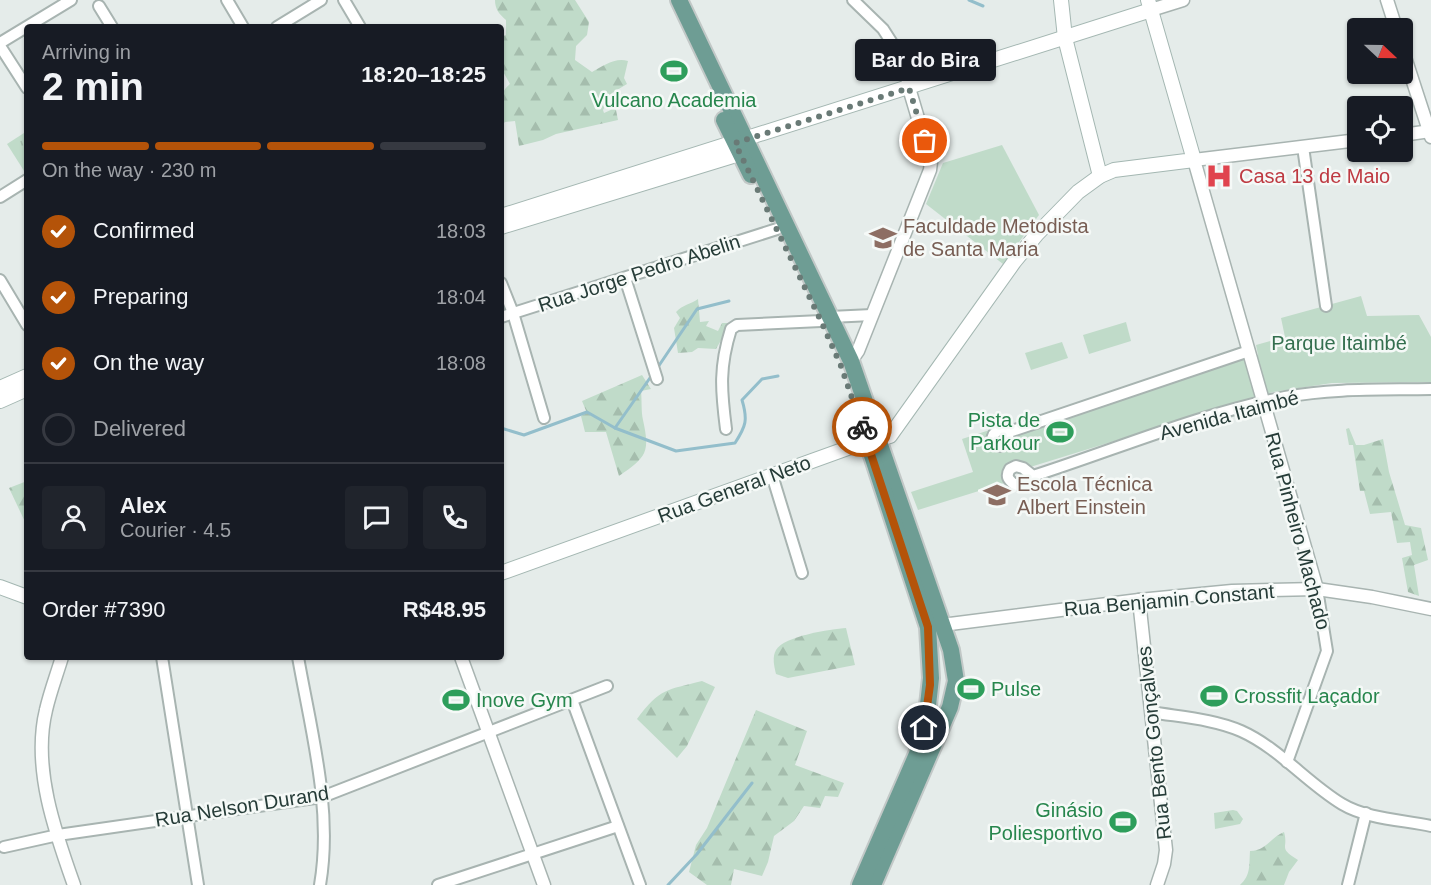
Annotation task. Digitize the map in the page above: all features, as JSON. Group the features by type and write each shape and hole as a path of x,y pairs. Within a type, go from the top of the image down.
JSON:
{"main road":[{"path":"667,0 743,147 825,319 841,366 873,440 951,650 955,691 943,725 873,885"},
{"path":"679,0 777,229 825,319 851,361 928,627 930,685 926,721 917,753 860,885"},
{"path":"504,226 743,147 909,88 1065,38 1149,5 1194,160 1114,170 1100,176 1065,38 1061,0"},
{"path":"504,215 743,147"},
{"name":"Rua General Neto","path":"504,572 772,475 890,436 1014,262 1037,234 1078,192 1100,176"},
{"path":"0,388 24,377"},
{"path":"0,401 24,390"},
{"path":"0,587 24,596"},
{"path":"930,685 955,691"}],"street":[{"path":"33,24 71,0"},
{"path":"227,0 241,24"},
{"path":"282,24 321,0"},
{"path":"344,0 358,24"},
{"path":"851,361 858,351 930,170 931,162 899,54 883,29 854,0"},
{"path":"1149,5 1182,0"},
{"path":"1387,0 1393,18"},
{"path":"99,6 110,24"},
{"path":"24,30 0,45 24,83"},
{"path":"1413,81 1430,133 1413,134"},
{"path":"1009,432 1249,351 1194,160 1347,141"},
{"path":"1304,147 1326,306"},
{"path":"0,197 24,182"},
{"name":"Rua Jorge Pedro Abelin","path":"504,316 777,229"},
{"path":"625,278 657,379"},
{"path":"0,280 24,320"},
{"path":"504,290 513,313 544,418"},
{"path":"726,429 721,387 731,329 737,325 872,315"},
{"name":"Rua Pinheiro Machado","path":"1249,351 1317,588 1327,651 1287,762"},
{"name":"Avenida Itaimbé","path":"1033,476 1190,422 1263,402 1335,391 1431,389"},
{"path":"772,475 802,573"},
{"name":"Rua Benjamin Constant","path":"942,625 1138,600 1232,591 1317,588 1431,609"},
{"name":"Rua Bento Gonçalves","path":"1138,600 1166,850 1157,885"},
{"path":"61,660 45,711 44,781 49,808 74,885"},
{"path":"162,660 198,885"},
{"path":"299,660 322,796 323,837 320,885"},
{"path":"462,660 544,885"},
{"name":"Rua Nelson Durand","path":"4,847 58,835 322,796 607,686"},
{"path":"572,700 640,885"},
{"path":"1151,712 1220,724 1241,731 1260,741 1342,804 1366,813 1431,826"},
{"path":"1348,885 1366,813"},
{"path":"438,885 618,826"}],"green space":[{"path":"495,0 575,0 589,22 587,35 576,46 575,60 592,72 614,61 628,61 624,78 627,84 612,93 603,110 604,113 616,110 618,120 556,134 519,146 515,121 504,123 504,91 510,84 504,73 506,20 496,6"},
{"path":"24,133 24,171 7,144"},
{"path":"1002,145 1039,215 1003,264 926,204 943,163"},
{"name":"Parque Itaimbé","path":"1361,296 1367,316 1419,315 1431,337 1431,382 1332,383 1273,392 1027,468 1013,473 1014,480 918,510 911,492 973,472 962,439 1011,423 1017,433 1258,355 1256,345 1285,337 1281,318"},
{"path":"698,299 700,322 709,321 706,326 718,331 722,323 731,323 716,349 698,348 692,352 678,353 674,328 680,318 676,312"},
{"path":"1126,322 1131,341 1089,354 1083,335"},
{"path":"1062,342 1068,358 1031,370 1025,353"},
{"path":"642,375 651,389 641,391 646,447 636,464 619,476 606,432 585,432 581,416 587,413 582,401"},
{"path":"1349,428 1356,445 1383,439 1389,472 1405,525 1421,528 1428,560 1414,565 1419,596 1408,592 1402,558 1412,555 1410,542 1397,543 1391,512 1370,514 1364,491 1360,491 1353,445 1349,445 1346,429"},
{"path":"24,482 24,520 9,488"},
{"path":"846,628 855,665 788,678 776,674 774,656 781,645 808,634"},
{"path":"702,681 715,687 687,746 677,758 637,719 658,696 680,686"},
{"path":"756,710 807,731 795,765 844,783 838,797 825,796 820,808 804,806 794,821 774,836 762,876 734,869 731,885 707,885 689,872 696,845 707,828"},
{"path":"1237,811 1243,819 1240,824 1215,829 1214,813"},
{"path":"1284,832 1286,850 1298,860 1289,872 1284,885 1240,885 1248,874 1250,851 1260,849"}],"waterway":[{"path":"969,0 983,6"},
{"path":"658,367 697,309 729,301"},
{"path":"504,429 524,435 587,412 615,428 652,375"},
{"path":"615,428 676,451 735,443 745,423 742,400 762,379 778,376"},
{"path":"668,885 697,854 752,783"}],"way so far":[{"path":"862,427 841,366 821,321 735,143 909,88 925,141"}],"place":[{"name":"Vulcano Academia","path":"674,71"},
{"name":"Bar do Bira","path":"925,141"},
{"name":"Casa 13 de Maio","path":"1219,176"},
{"name":"Faculdade Metodista de Santa Maria","path":"883,238"},
{"name":"Pista de Parkour","path":"1060,432"},
{"name":"Escola Técnica Albert Einstein","path":"997,495"},
{"name":"Pulse","path":"971,689"},
{"name":"Crossfit Laçador","path":"1214,696"},
{"name":"Inove Gym","path":"456,700"},
{"name":"Ginásio Poliesportivo","path":"1123,822"}],"route":[{"path":"862,427 928,627 931,663 924,728"}]}
